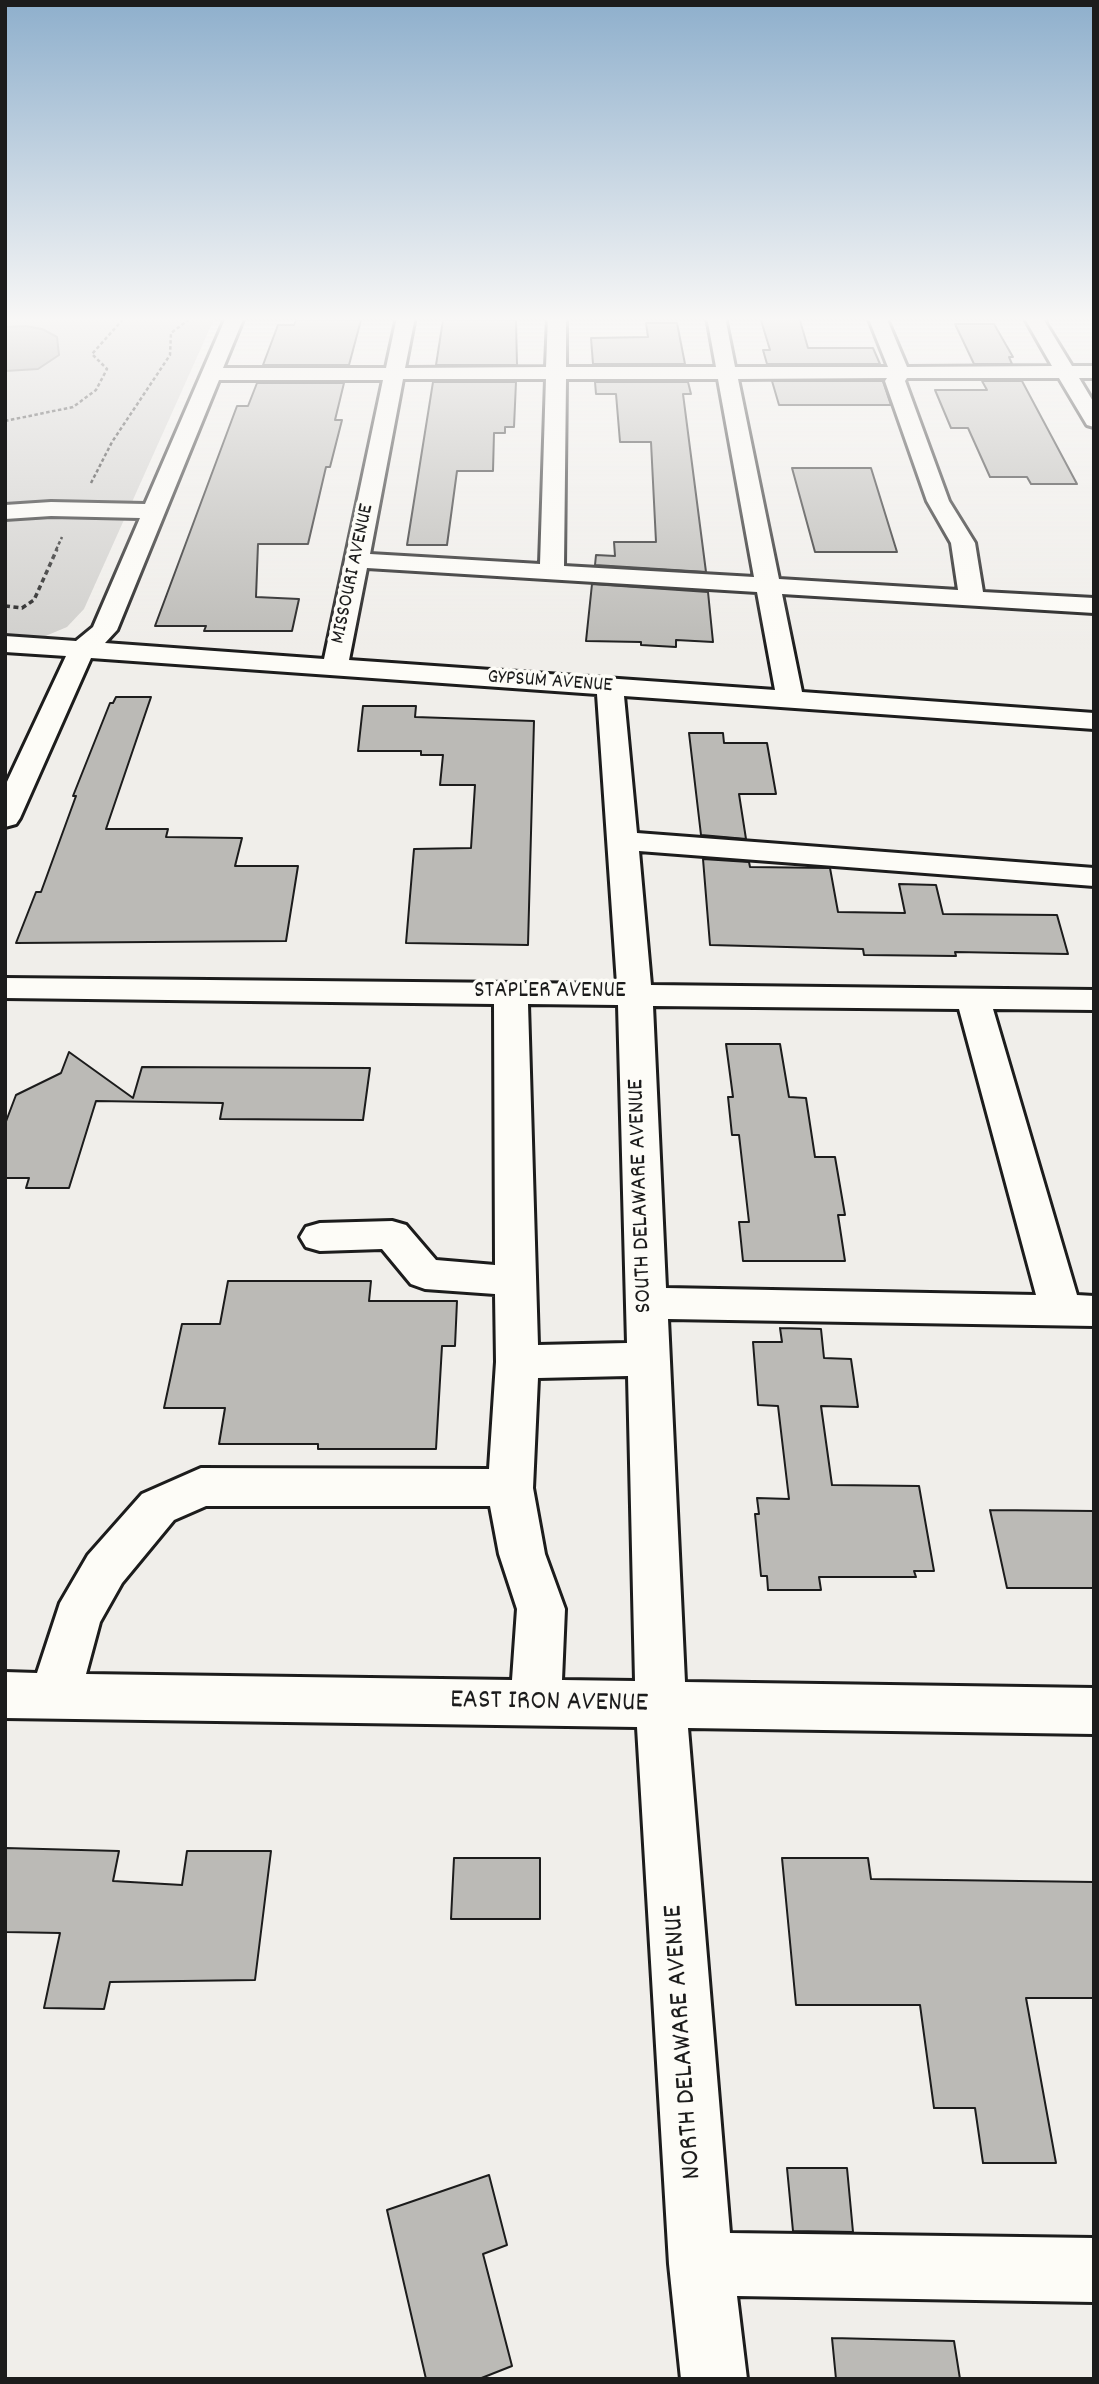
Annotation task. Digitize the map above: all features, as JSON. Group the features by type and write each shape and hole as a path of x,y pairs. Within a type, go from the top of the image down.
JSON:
{"street":[{"path":"5,818 82,650 104,631 189,428"},
{"name":"MISSOURI AVENUE","path":"335,667 384,428"},
{"path":"552,572 555,428"},
{"path":"738,428 790,698"},
{"path":"912,428 938,501 962,543 972,598"},
{"path":"5,512 78,509 153,511"},
{"path":"357,560 1094,606"},
{"name":"GYPSUM AVENUE","path":"5,644 1094,721"},
{"name":"SOUTH DELAWARE AVENUE","path":"610,687 635,993 661,1706"},
{"path":"623,841 1094,877"},
{"name":"STAPLER AVENUE","path":"5,988 1094,1000"},
{"path":"511,993 517,1362 510,1488 522,1554 541,1609 536,1704"},
{"path":"646,1303 1077,1310 973,998"},
{"path":"320,1237 392,1235 425,1274 516,1281"},
{"path":"517,1362 648,1359"},
{"path":"55,1696 77,1618 105,1569 158,1507 201,1487 510,1488"},
{"name":"EAST IRON AVENUE","path":"5,1695 1094,1711"},
{"name":"NORTH DELAWARE AVENUE","path":"661,1706 701,2264 714,2379"},
{"path":"701,2264 1094,2270"}],"path":[{"path":"5,606 22,608 34,600 59,542 121,428"}],"shaded area":[{"path":"5,428 165,428 84,609 67,627 36,640 5,638"}],"building":[{"path":"229,428 340,428 330,467 326,467 308,544 258,544 256,597 299,599 292,631 204,631 206,626 155,626"},
{"path":"426,428 505,428 505,433 494,433 493,471 457,471 447,545 407,545"},
{"path":"619,428 687,428 706,572 595,565 596,555 615,556 614,542 656,542 651,442 620,442"},
{"path":"968,428 1047,428 1077,484 1031,484 1027,477 990,477"},
{"path":"792,468 871,468 897,552 815,552"},
{"path":"592,584 708,592 713,642 676,640 676,647 641,645 641,642 586,641"},
{"path":"116,697 151,697 106,829 168,829 166,837 242,838 235,866 298,866 286,941 16,943 36,892 41,892 76,796 73,796 110,703 113,703"},
{"path":"363,706 416,706 415,717 534,721 528,945 406,943 414,849 471,848 475,785 440,785 443,755 421,755 421,751 358,751"},
{"path":"689,733 723,733 724,743 767,743 776,794 739,794 746,839 701,835"},
{"path":"703,859 749,862 750,867 830,868 838,912 905,913 899,884 936,885 943,914 1057,915 1068,954 955,952 956,956 864,955 863,949 710,945"},
{"path":"726,1044 780,1044 789,1097 806,1098 815,1157 835,1157 845,1215 838,1215 845,1261 743,1261 739,1222 749,1222 739,1135 732,1135 728,1097 733,1097"},
{"path":"69,1052 133,1098 142,1067 370,1068 363,1120 220,1119 223,1103 96,1101 69,1188 26,1188 29,1178 5,1178 5,1124 16,1095 61,1073"},
{"path":"228,1281 371,1281 369,1301 457,1301 455,1346 442,1346 436,1449 318,1449 318,1444 219,1444 225,1408 164,1408 182,1324 220,1324"},
{"path":"780,1328 821,1329 824,1358 851,1359 858,1407 821,1406 832,1485 919,1486 934,1571 914,1571 916,1577 819,1577 821,1590 768,1590 767,1576 761,1576 755,1514 759,1514 757,1498 789,1499 778,1406 758,1405 753,1342 782,1342"},
{"path":"990,1510 1094,1511 1094,1588 1007,1588"},
{"path":"5,1848 119,1851 113,1881 182,1885 187,1851 271,1851 255,1980 110,1982 104,2009 44,2008 60,1933 5,1932"},
{"path":"454,1858 540,1858 540,1919 451,1919"},
{"path":"782,1858 868,1858 871,1879 1094,1882 1094,1998 1026,1998 1056,2163 983,2163 975,2108 934,2108 920,2005 796,2005"},
{"path":"787,2168 847,2168 853,2232 793,2231"},
{"path":"489,2175 507,2245 483,2254 512,2366 479,2379 426,2379 387,2210"},
{"path":"832,2338 954,2341 960,2379 836,2379"}]}
